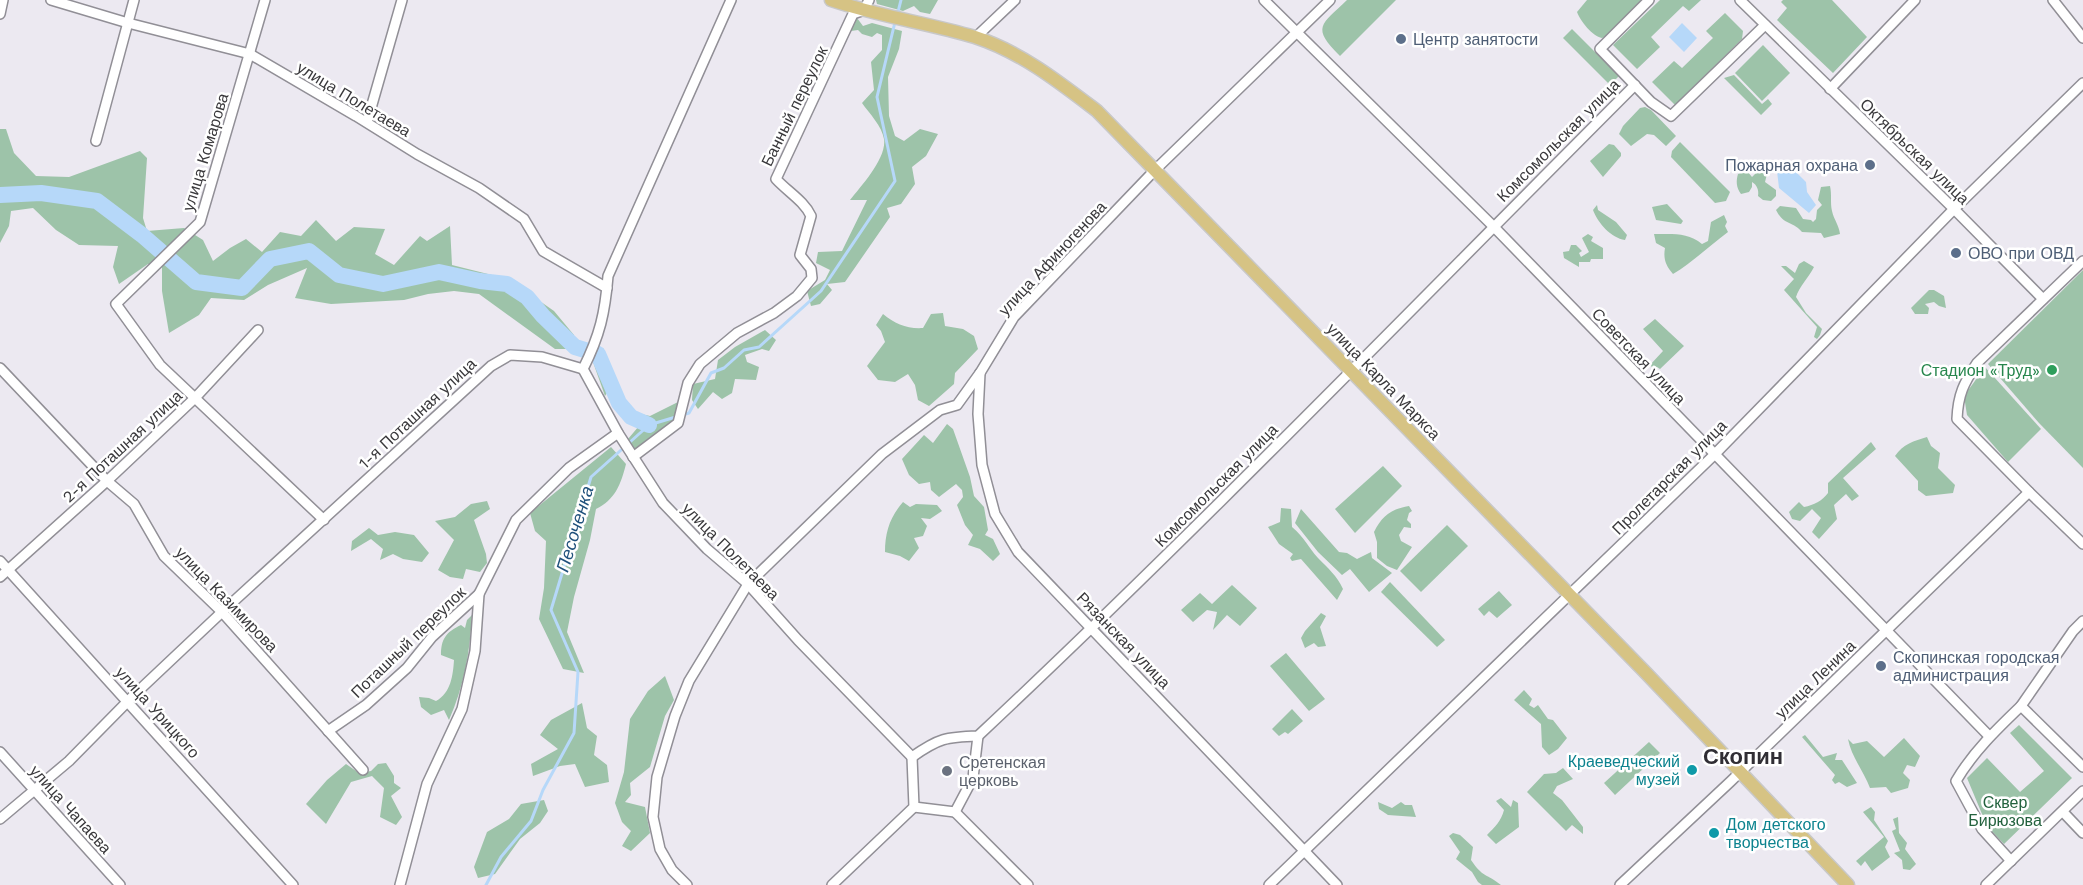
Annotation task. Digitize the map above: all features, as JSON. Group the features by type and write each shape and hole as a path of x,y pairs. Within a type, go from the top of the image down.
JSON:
{"main road":[{"name":"улица Карла Маркса","path":"831,0 867,5 975,38 1016,54 1053,77 1097,111 1570,595 1848,885"}],"street":[{"path":"0,15 3,0"},
{"name":"улица Полетаева","path":"51,0 250,54 417,154 479,188 524,219 543,251 607,288"},
{"path":"96,141 134,0"},
{"name":"улица Комарова","path":"265,0 200,222 116,304 160,365 324,520"},
{"path":"367,122 402,0"},
{"path":"583,369 597,341 605,309 608,276 732,0"},
{"path":"975,38 1015,0"},
{"name":"Советская улица","path":"1264,0 1493,226 1885,632 1989,736"},
{"name":"улица Афиногенова","path":"687,885 672,870 660,849 654,817 657,777 675,716 689,681 748,584 882,454 940,411 957,405 980,373 1014,317 1154,171 1330,0"},
{"path":"1649,0 1600,49 1651,102 1671,116 1765,25"},
{"name":"Октябрьская улица","path":"1740,0 2043,299"},
{"path":"1830,89 1915,0"},
{"path":"2053,0 2083,38"},
{"name":"Банный переулок","path":"633,457 678,423 688,383 700,364 737,333 774,313 797,296 812,278 811,269 800,255 811,216 806,205 792,196 776,179 853,14 867,5"},
{"name":"Пролетарская улица","path":"1269,885 1714,454 1954,209 2083,83"},
{"name":"Комсомольская улица","path":"978,736 1093,628 1635,85"},
{"path":"2083,261 1977,363 1958,399 1957,418 2028,492 2083,544"},
{"name":"2-я Поташная улица","path":"0,577 195,398 258,330"},
{"name":"1-я Поташная улица","path":"0,819 69,761 128,701 222,612 491,366 510,355 542,357 583,369"},
{"name":"улица Казимирова","path":"0,368 107,481 134,504 164,555 222,612 363,770"},
{"name":"улица Полетаева","path":"583,369 618,433 663,503 707,549 748,584 791,633 912,757"},
{"name":"Рязанская улица","path":"980,373 978,414 982,465 996,514 1018,552 1337,885"},
{"path":"400,885 427,784 462,709 475,651 479,594 516,520 569,468 618,433"},
{"name":"улица Ленина","path":"1620,885 2028,492"},
{"name":"улица Урицкого","path":"0,561 293,885"},
{"name":"Поташный переулок","path":"328,731 366,705 407,668 432,637 479,594"},
{"path":"2011,861 1982,829 1956,781 1989,736 2021,706 2073,631 2083,621"},
{"path":"2021,706 2083,767"},
{"path":"832,885 914,807 912,757 948,737 978,736 973,778 955,812"},
{"name":"улица Чапаева","path":"0,752 120,885"},
{"path":"1986,885 2083,791"},
{"path":"914,807 955,812 1028,885"},
{"path":"2063,812 2083,833"}],"green space":[{"path":"876,0 938,0 930,14 920,12 914,6 903,11 877,4"},
{"path":"1347,0 1396,0 1340,56 1325,39 1323,26"},
{"path":"1587,0 1644,0 1609,35 1602,38 1587,28 1577,12"},
{"path":"1660,0 1701,0 1689,11 1683,6 1651,37 1660,47 1637,69 1613,45"},
{"path":"1783,0 1832,0 1867,37 1833,73 1777,20 1787,8 1781,2"},
{"path":"1725,13 1743,31 1742,39 1675,105 1652,82 1674,61 1682,68 1713,38 1706,31"},
{"path":"848,15 857,18 863,26 872,23 902,31 899,49 888,77 889,116 895,136 904,141 920,129 938,134 926,156 912,167 915,184 901,204 887,208 890,217 845,282 827,284 832,290 820,304 811,306 807,291 825,280 830,270 816,263 818,252 842,251 867,200 850,200 872,171 884,147 881,129 862,103 874,90 871,62 882,50 882,35 877,33 872,37 858,30 851,31 845,20"},
{"path":"1572,29 1619,76 1610,85 1563,38"},
{"path":"1763,45 1790,73 1762,101 1735,73"},
{"path":"1734,75 1762,104 1768,99 1772,104 1761,115 1724,78"},
{"path":"1645,107 1651,110 1676,136 1666,146 1654,135 1647,134 1631,146 1619,134 1623,126 1640,108"},
{"path":"0,129 6,129 14,153 36,176 69,177 140,151 147,158 143,218 147,231 184,228 203,240 213,261 246,239 262,252 280,232 301,236 316,220 336,241 354,227 385,229 375,254 394,265 420,236 427,241 450,226 452,265 508,279 554,311 574,335 566,349 555,349 479,294 454,291 404,300 331,304 295,298 307,268 268,285 244,300 211,298 199,315 169,333 162,291 162,267 148,264 119,284 113,267 118,246 79,245 56,230 33,208 11,211 9,226 0,243"},
{"path":"1680,142 1730,192 1726,201 1715,203 1671,157 1672,151"},
{"path":"1609,144 1614,145 1621,156 1603,177 1590,161"},
{"path":"1762,167 1767,174 1765,182 1776,190 1776,196 1771,201 1763,200 1758,196 1757,188 1752,182 1749,192 1741,194 1737,186 1738,174 1747,171 1752,177"},
{"path":"1830,186 1832,211 1840,234 1824,238 1821,233 1802,232 1782,219 1776,210 1780,206 1796,208 1803,219 1813,222 1816,219 1817,210 1822,205 1818,200 1821,187"},
{"path":"1667,204 1683,221 1681,224 1656,220 1652,207"},
{"path":"1597,205 1598,210 1616,222 1627,235 1625,240 1610,233 1598,220 1593,210"},
{"path":"1724,215 1728,232 1673,274 1664,256 1665,248 1656,243 1654,234 1691,237 1702,244 1708,241 1711,222"},
{"path":"1588,234 1593,237 1591,241 1603,248 1603,259 1579,262 1579,267 1564,258 1563,252 1569,251 1571,245 1576,245 1582,251 1579,253 1581,257 1589,252 1582,238"},
{"path":"1804,261 1814,267 1796,297 1806,313 1822,329 1817,339 1814,337 1817,327 1784,290 1794,279 1781,266 1786,266 1795,273 1799,264"},
{"name":"Стадион «Труд»","path":"2083,270 2083,468 2039,423 1988,364"},
{"path":"1929,290 1934,290 1944,296 1946,308 1934,302 1925,304 1929,308 1928,314 1915,314 1911,308"},
{"path":"943,313 945,326 963,329 974,336 978,349 955,373 954,384 929,406 918,400 915,385 908,374 895,382 878,380 867,366 885,342 876,325 883,314 901,325 923,328 931,314"},
{"path":"1655,319 1684,346 1660,369 1657,367 1654,369 1650,365 1663,351 1643,329"},
{"path":"765,330 776,340 769,351 762,349 745,355 747,362 759,367 756,380 735,379 732,393 722,399 713,392 698,409 692,400 693,384 715,379 718,360 735,347"},
{"path":"603,348 614,382 605,396 593,362 598,349"},
{"path":"1985,367 2041,429 2008,462 1967,415 1964,396"},
{"path":"620,394 632,412 650,416 678,402 682,425 674,433 657,432 635,449 628,439 639,426 629,423 612,400"},
{"path":"947,424 953,429 970,477 974,496 984,507 988,530 985,535 993,539 1000,554 993,561 980,549 968,545 973,535 965,525 957,505 963,497 962,490 956,484 939,497 931,490 930,482 919,484 909,475 902,459 924,435 933,443"},
{"path":"1927,437 1931,446 1940,453 1938,468 1955,485 1953,493 1926,496 1918,490 1918,481 1895,456 1905,446"},
{"path":"1871,442 1876,449 1843,478 1859,496 1852,501 1846,494 1834,505 1837,519 1819,539 1812,532 1821,518 1812,509 1800,521 1792,519 1789,512 1799,502 1804,507 1823,498 1828,493 1828,483"},
{"path":"611,447 626,464 613,496 596,509 567,632 584,673 563,669 539,619 544,588 546,541 535,531 530,513"},
{"path":"1383,466 1402,486 1355,533 1335,509"},
{"path":"487,501 490,509 474,520 487,563 480,572 466,569 463,579 450,577 438,570 454,540 435,521 455,517 471,504"},
{"path":"903,502 910,507 916,504 937,505 942,511 930,519 921,518 927,526 923,536 914,538 919,548 909,561 885,552 889,525"},
{"path":"1409,506 1412,511 1407,520 1411,528 1404,527 1399,535 1401,541 1412,547 1397,570 1377,558 1377,542 1374,532 1388,514"},
{"path":"1281,508 1291,509 1292,527 1341,584 1343,589 1337,600 1301,559 1292,561 1290,558 1293,554 1279,544 1268,527 1280,522"},
{"path":"1301,509 1339,552 1347,553 1357,559 1371,552 1372,558 1392,573 1369,592 1350,569 1342,575 1318,552 1295,523"},
{"path":"1447,525 1468,546 1421,592 1400,571"},
{"path":"369,528 378,535 395,532 414,535 429,553 422,562 403,559 393,554 380,560 383,549 371,539 351,551 352,541"},
{"path":"1390,582 1445,640 1437,647 1381,592"},
{"path":"1232,585 1257,608 1240,626 1227,615 1213,630 1217,612 1207,610 1193,622 1181,610 1200,593 1212,604"},
{"path":"1499,591 1512,605 1497,618 1489,611 1484,616 1478,609"},
{"path":"1321,613 1326,616 1320,627 1326,646 1318,647 1314,643 1305,648 1301,638"},
{"path":"472,615 465,669 449,720 444,710 431,715 421,707 419,697 436,701 445,693 452,677 454,660 441,655 443,640 448,633 461,625 465,628 467,620"},
{"path":"1286,653 1325,699 1309,711 1270,666"},
{"path":"665,676 674,700 665,716 650,767 630,783 631,795 625,802 645,807 650,833 631,851 622,846 631,831 622,822 615,803 624,772 630,719 648,691"},
{"path":"1524,690 1532,699 1529,705 1534,708 1538,705 1567,738 1558,749 1549,755 1542,747 1541,724 1514,700"},
{"path":"582,703 587,728 597,736 594,755 607,765 609,782 585,787 575,764 560,766 533,776 531,764 558,749 540,735 551,720"},
{"path":"1292,709 1303,721 1288,734 1285,732 1279,736 1272,729"},
{"name":"Сквер Бирюзова","path":"2019,725 2072,778 2004,844 1987,826 1967,778 1987,758 2020,792 2044,771 2010,733"},
{"path":"1805,735 1823,757 1837,753 1835,760 1842,760 1857,783 1847,787 1839,782 1835,784 1832,780 1835,775 1802,737"},
{"path":"1904,738 1920,756 1915,767 1907,765 1903,773 1910,780 1908,788 1891,793 1886,787 1870,788 1848,739 1853,744 1867,741 1884,757"},
{"path":"1649,742 1660,753 1615,795 1604,783"},
{"path":"386,763 394,776 394,783 401,788 391,796 402,817 396,825 380,817 384,788 372,776 351,782 326,824 306,804 327,780 346,764 359,773 371,771 378,764"},
{"path":"1563,768 1573,779 1557,786 1553,793 1562,800 1583,827 1583,834 1572,825 1566,831 1527,792 1544,774 1556,773"},
{"path":"1501,798 1511,807 1513,800 1518,803 1519,827 1496,844 1487,835 1503,814 1504,810 1496,801"},
{"path":"544,800 548,811 540,823 520,839 495,874 478,878 474,867 487,832 509,819 521,804"},
{"path":"1378,802 1392,808 1401,802 1405,805 1412,805 1416,817 1388,815 1379,809"},
{"path":"1871,807 1875,812 1874,820 1888,841 1885,847 1890,857 1872,871 1865,861 1861,866 1856,861 1884,837 1863,812"},
{"path":"1898,817 1899,833 1907,843 1905,849 1916,864 1910,870 1903,869 1902,860 1894,853 1900,851 1892,831 1896,829 1893,819"},
{"path":"1453,833 1460,835 1473,847 1471,860 1479,870 1501,885 1482,885 1472,872 1456,859 1460,852 1449,836"}],"water":[{"path":"1682,23 1697,38 1684,52 1669,37"},
{"path":"1792,168 1806,182 1807,192 1816,205 1809,213 1779,188 1777,171"}],"waterway":[{"name":"Песоченка","path":"897,16 901,0"},
{"name":"Песоченка","path":"486,885 501,857 531,821 543,790 574,733 578,672 551,610 591,477 649,425 689,413 711,373 724,368 744,350 759,347 821,291 895,181 877,97 895,22"},
{"path":"0,195 41,193 97,201 142,235 196,282 242,288 270,259 309,251 339,275 383,284 439,272 507,284 527,297 575,347 598,354 619,403 631,417 649,425"}],"place":[{"name":"Центр занятости","path":"1401,39"},
{"name":"Пожарная охрана","path":"1870,165"},
{"name":"ОВО при ОВД","path":"1956,253"},
{"name":"Стадион «Труд»","path":"2052,370"},
{"name":"Скопинская городская администрация","path":"1881,666"},
{"name":"Краеведческий музей","path":"1692,770"},
{"name":"Сретенская церковь","path":"947,771"},
{"name":"Дом детского творчества","path":"1714,833"}],"district":[{"name":"Скопин","path":"1743,756"}]}
